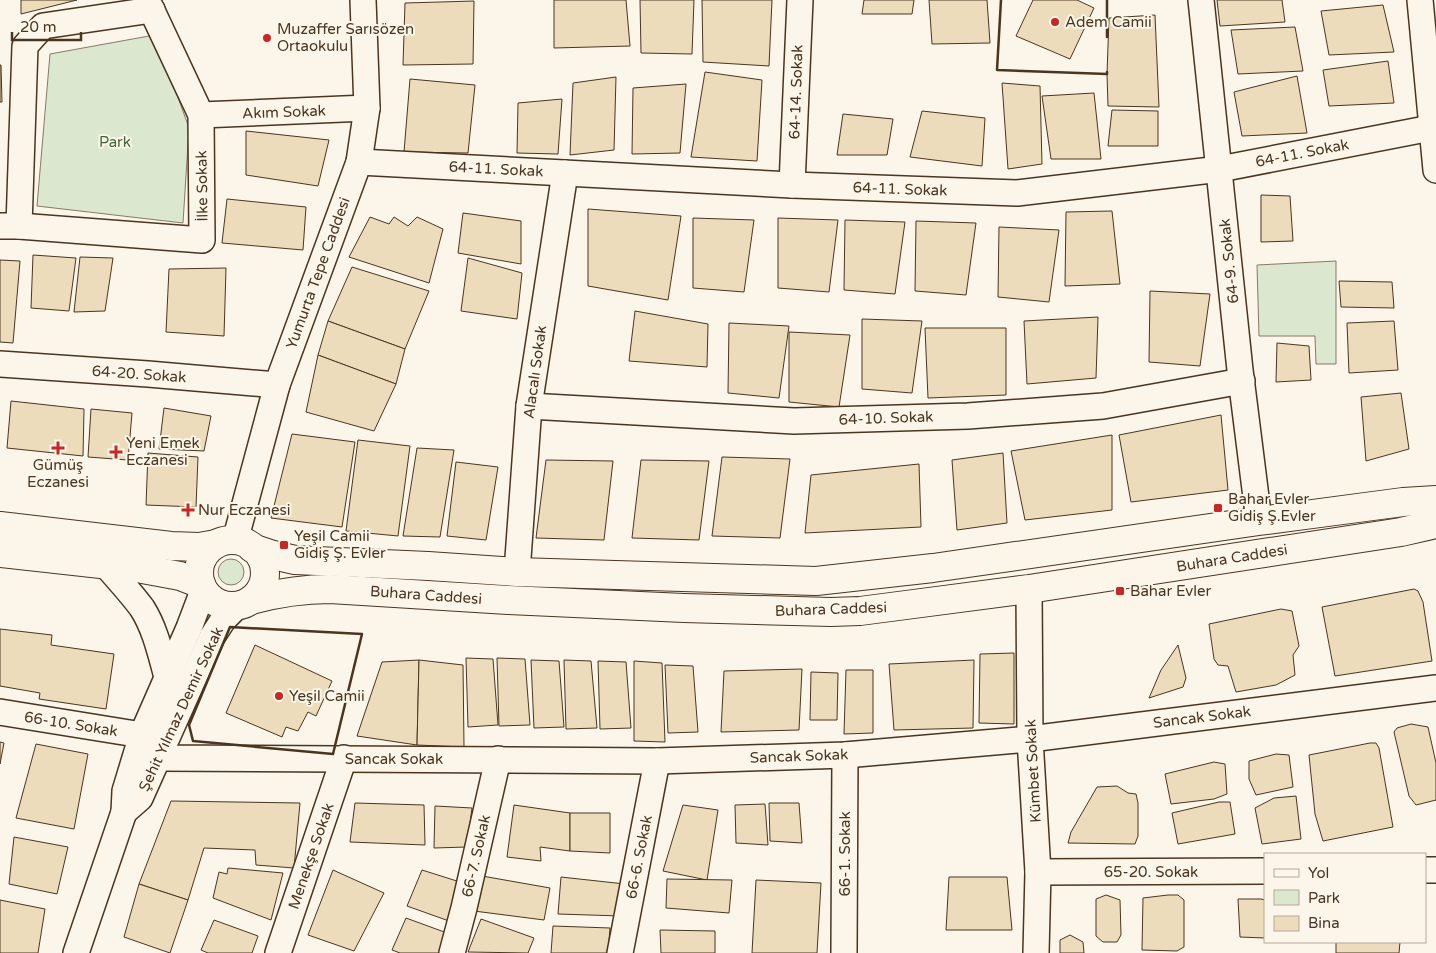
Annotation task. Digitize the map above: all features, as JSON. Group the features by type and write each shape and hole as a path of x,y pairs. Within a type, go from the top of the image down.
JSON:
{"main road":[{"path":"1403,502 1436,491"},
{"name":"Buhara Caddesi","path":"0,526 171,546 199,547 234,544 295,560 517,572 816,581 933,568 1403,502 1436,500"},
{"name":"Buhara Caddesi","path":"244,603 277,593 330,589 684,608 860,611 1029,589 1401,532 1436,524"},
{"path":"1401,532 1436,536"},
{"path":"234,544 257,552 263,564 264,577 260,590 244,603 226,606 209,598 201,586 198,575 200,563 206,552 234,544"},
{"path":"0,553 105,564 173,574 201,586"}],"street":[{"name":"Yumurta Tepe Caddesi","path":"234,544 277,386 359,162 367,108 363,0"},
{"name":"64-14. Sokak","path":"792,184 800,0"},
{"name":"64-9. Sokak","path":"1202,0 1242,381 1259,521"},
{"path":"1420,0 1434,128 1436,170"},
{"path":"9,226 24,46 42,26 150,5"},
{"name":"İlke Sokak","path":"9,226 202,240 201,115 150,5"},
{"name":"Akım Sokak","path":"201,115 367,108"},
{"name":"64-11. Sokak","path":"359,162 792,184 1017,193 1220,169 1434,128"},
{"name":"Alacalı Sokak","path":"517,572 529,406 565,173"},
{"name":"64-20. Sokak","path":"0,364 148,374 277,386"},
{"name":"64-10. Sokak","path":"529,406 794,421 968,416 1103,406 1242,381"},
{"path":"105,564 143,610 167,677"},
{"name":"Şehit Yılmaz Demir Sokak","path":"76,953 124,812 140,798 145,749 167,677 196,609 201,586"},
{"name":"Kümbet Sokak","path":"1029,589 1030,739 1038,872 1036,953"},
{"name":"Şehit Yılmaz Demir Sokak","path":"145,749 223,620 244,603"},
{"name":"Sancak Sokak","path":"145,749 344,758 657,761 846,755 1030,739 1436,688"},
{"name":"66-10. Sokak","path":"0,712 145,749"},
{"name":"66-1. Sokak","path":"844,953 846,755"},
{"name":"Menekşe Sokak","path":"278,953 344,758"},
{"name":"66-7. Sokak","path":"452,953 498,759"},
{"name":"66-6. Sokak","path":"620,953 657,761"},
{"name":"65-20. Sokak","path":"1038,872 1264,871"}],"green space":[{"name":"Park","path":"149,36 165,61 189,128 183,223 37,206 50,54"},
{"path":"1336,261 1336,364 1316,364 1315,336 1259,336 1257,265"},
{"path":"231,559 240,563 244,572 240,581 231,585 222,581 218,572 222,563"}],"building":[{"path":"21,0 77,0 21,14"},
{"path":"554,0 626,0 630,46 554,48"},
{"path":"640,0 694,0 692,54 641,53"},
{"path":"702,0 772,0 769,66 703,62"},
{"path":"864,0 914,0 912,14 862,14"},
{"path":"929,0 987,0 990,43 932,44"},
{"name":"Adem Camii","path":"1033,0 1077,0 1094,8 1070,59 1016,36"},
{"path":"1217,0 1282,0 1285,22 1220,26"},
{"path":"474,1 473,64 403,65 405,3"},
{"path":"1383,5 1394,52 1329,55 1321,11"},
{"path":"1155,15 1159,107 1108,106 1109,18"},
{"path":"1295,27 1303,71 1238,74 1231,30"},
{"path":"1388,61 1394,103 1329,106 1323,70"},
{"path":"1,65 2,102 0,102"},
{"path":"705,72 762,80 757,161 691,157"},
{"path":"1297,76 1307,133 1242,136 1234,92"},
{"path":"616,77 614,150 570,155 573,83"},
{"path":"410,79 475,85 468,153 404,152"},
{"path":"1002,83 1040,86 1042,164 1008,169"},
{"path":"686,84 680,153 632,154 633,88"},
{"path":"1094,93 1101,159 1051,159 1042,96"},
{"path":"562,99 558,154 517,153 518,103"},
{"path":"1112,110 1158,111 1158,146 1108,146"},
{"path":"922,111 985,118 982,166 910,157"},
{"path":"843,114 893,119 887,155 837,155"},
{"path":"246,131 329,140 318,186 246,175"},
{"path":"1261,195 1290,196 1293,241 1261,242"},
{"path":"227,199 306,207 303,250 222,243"},
{"path":"588,209 681,216 668,300 588,286"},
{"path":"1112,211 1120,284 1065,286 1066,212"},
{"path":"463,213 521,221 521,264 458,253"},
{"path":"370,217 389,224 394,217 408,226 417,217 443,229 429,283 349,257"},
{"path":"693,218 754,220 744,292 693,288"},
{"path":"778,218 838,220 829,292 778,288"},
{"path":"845,220 905,222 895,294 844,290"},
{"path":"916,221 976,223 966,295 915,291"},
{"path":"999,227 1059,230 1049,302 998,297"},
{"path":"33,255 76,258 69,311 31,308"},
{"path":"80,257 113,258 105,311 74,312"},
{"path":"468,258 522,273 517,319 461,311"},
{"path":"0,260 20,261 13,343 0,342"},
{"path":"352,267 429,291 405,349 328,321"},
{"path":"226,268 224,336 166,332 169,269"},
{"path":"1339,281 1392,282 1394,308 1341,307"},
{"path":"1150,291 1210,294 1200,366 1149,362"},
{"path":"635,311 708,324 707,367 629,361"},
{"path":"1098,317 1096,378 1027,384 1024,321"},
{"path":"862,319 922,321 912,393 862,389"},
{"path":"328,321 405,349 396,384 318,355"},
{"path":"1394,321 1398,370 1349,373 1347,323"},
{"path":"729,323 789,326 779,398 728,393"},
{"path":"925,328 1006,328 1006,395 928,398"},
{"path":"789,332 850,335 839,407 789,402"},
{"path":"1277,343 1309,346 1311,380 1276,382"},
{"path":"318,355 396,384 374,431 306,412"},
{"path":"1401,393 1409,449 1366,461 1361,397"},
{"path":"11,401 84,409 83,456 7,448"},
{"path":"164,408 211,416 204,451 159,449"},
{"path":"91,409 132,413 128,460 88,457"},
{"path":"1221,415 1228,490 1131,502 1119,435"},
{"path":"292,434 355,442 342,527 271,518"},
{"path":"1112,435 1112,510 1025,520 1011,451"},
{"path":"358,440 410,446 398,536 346,531"},
{"path":"417,448 454,450 440,537 403,536"},
{"path":"148,453 198,457 196,507 146,505"},
{"path":"1003,453 1007,523 957,530 952,460"},
{"path":"722,457 790,459 780,538 712,536"},
{"path":"546,460 613,461 604,540 536,538"},
{"path":"641,460 709,461 699,540 632,538"},
{"path":"456,462 498,467 486,540 447,536"},
{"path":"919,464 921,527 805,533 811,475"},
{"path":"1414,589 1418,591 1423,602 1432,661 1335,676 1322,607"},
{"path":"1281,609 1292,611 1299,646 1293,655 1295,675 1276,685 1236,692 1228,666 1218,665 1214,659 1209,624"},
{"path":"0,629 52,635 51,645 114,654 106,709 39,699 40,693 0,686"},
{"name":"Yeşil Camii","path":"255,645 332,681 316,716 308,712 298,731 286,727 282,737 226,713"},
{"path":"1178,645 1186,678 1183,687 1149,698 1161,670"},
{"path":"1014,653 1014,724 979,723 980,654"},
{"path":"466,658 493,659 498,725 468,727"},
{"path":"497,658 525,659 530,725 499,726"},
{"path":"419,660 417,745 357,736 382,662"},
{"path":"419,660 463,665 464,747 417,745"},
{"path":"531,660 559,661 564,727 534,728"},
{"path":"564,660 591,661 597,728 566,729"},
{"path":"974,660 973,728 894,730 889,664"},
{"path":"598,661 626,662 631,728 600,729"},
{"path":"634,661 662,663 665,742 634,741"},
{"path":"665,665 693,666 698,732 668,733"},
{"path":"802,669 799,730 721,732 724,671"},
{"path":"846,670 873,670 873,733 844,734"},
{"path":"811,672 838,673 837,720 810,720"},
{"path":"1411,724 1428,727 1436,763 1436,800 1416,805 1409,796 1394,732 1397,728"},
{"path":"0,742 4,743 0,764"},
{"path":"1376,743 1379,748 1393,827 1323,841 1315,814 1309,755"},
{"path":"36,744 88,754 74,829 16,818"},
{"path":"1276,754 1289,755 1293,787 1256,795 1249,779 1249,761"},
{"path":"1214,762 1225,764 1227,794 1214,799 1171,804 1165,774"},
{"path":"1117,786 1128,793 1136,794 1138,803 1138,836 1135,844 1068,843 1071,832 1097,787"},
{"path":"1296,796 1301,839 1262,844 1255,808 1274,798"},
{"path":"171,801 300,803 294,868 256,865 255,850 204,848 188,900 139,884"},
{"path":"1219,802 1230,802 1235,834 1178,844 1172,813"},
{"path":"355,803 424,805 425,845 350,842"},
{"path":"769,803 799,803 802,843 770,841"},
{"path":"765,804 768,845 736,843 735,805"},
{"path":"514,805 570,813 570,851 540,847 541,861 507,857"},
{"path":"683,805 718,810 707,880 663,871"},
{"path":"435,806 472,808 467,847 434,848"},
{"path":"570,813 610,813 610,853 570,851"},
{"path":"14,837 68,847 57,894 9,884"},
{"path":"228,868 283,873 271,920 213,898 219,872 227,874"},
{"path":"333,870 384,893 354,951 308,935"},
{"path":"422,870 460,882 449,921 407,906"},
{"path":"482,876 550,888 544,920 474,911"},
{"path":"561,877 625,884 621,916 558,914"},
{"path":"949,877 1007,877 1012,930 946,930"},
{"path":"667,879 732,880 729,913 666,908"},
{"path":"756,880 821,883 817,953 752,953"},
{"path":"139,884 188,900 170,953 124,937"},
{"path":"1106,895 1120,900 1121,935 1117,942 1103,942 1096,936 1096,899"},
{"path":"1178,895 1184,900 1184,947 1177,951 1142,950 1143,898"},
{"path":"1238,899 1264,900 1264,938 1240,937"},
{"path":"0,900 45,909 38,953 0,953"},
{"path":"406,918 447,933 441,953 400,953 392,950"},
{"path":"481,919 534,938 528,953 468,952"},
{"path":"214,920 258,936 252,953 208,953 201,950"},
{"path":"553,926 610,928 608,953 551,953"},
{"path":"660,930 715,931 715,953 661,953"},
{"path":"1070,935 1083,942 1084,953 1060,953 1060,940"},
{"path":"1336,943 1400,943 1399,953 1336,953"}],"wall":[{"path":"1001,0 997,70 1107,74 1107,72"},
{"path":"1107,0 1107,37"},
{"path":"230,627 362,634 333,754 193,741 189,725 230,627"}],"place":[{"name":"Adem Camii","path":"1055,22"},
{"name":"Muzaffer Sarısözen Ortaokulu","path":"267,38"},
{"name":"Gümüş Eczanesi","path":"58,448"},
{"name":"Yeni Emek Eczanesi","path":"116,452"},
{"name":"Bahar Evler Gidiş Ş.Evler","path":"1218,508"},
{"name":"Nur Eczanesi","path":"188,510"},
{"name":"Yeşil Camii Gidiş Ş. Evler","path":"284,545"},
{"name":"Bahar Evler","path":"1120,591"},
{"name":"Yeşil Camii","path":"279,696"}]}
